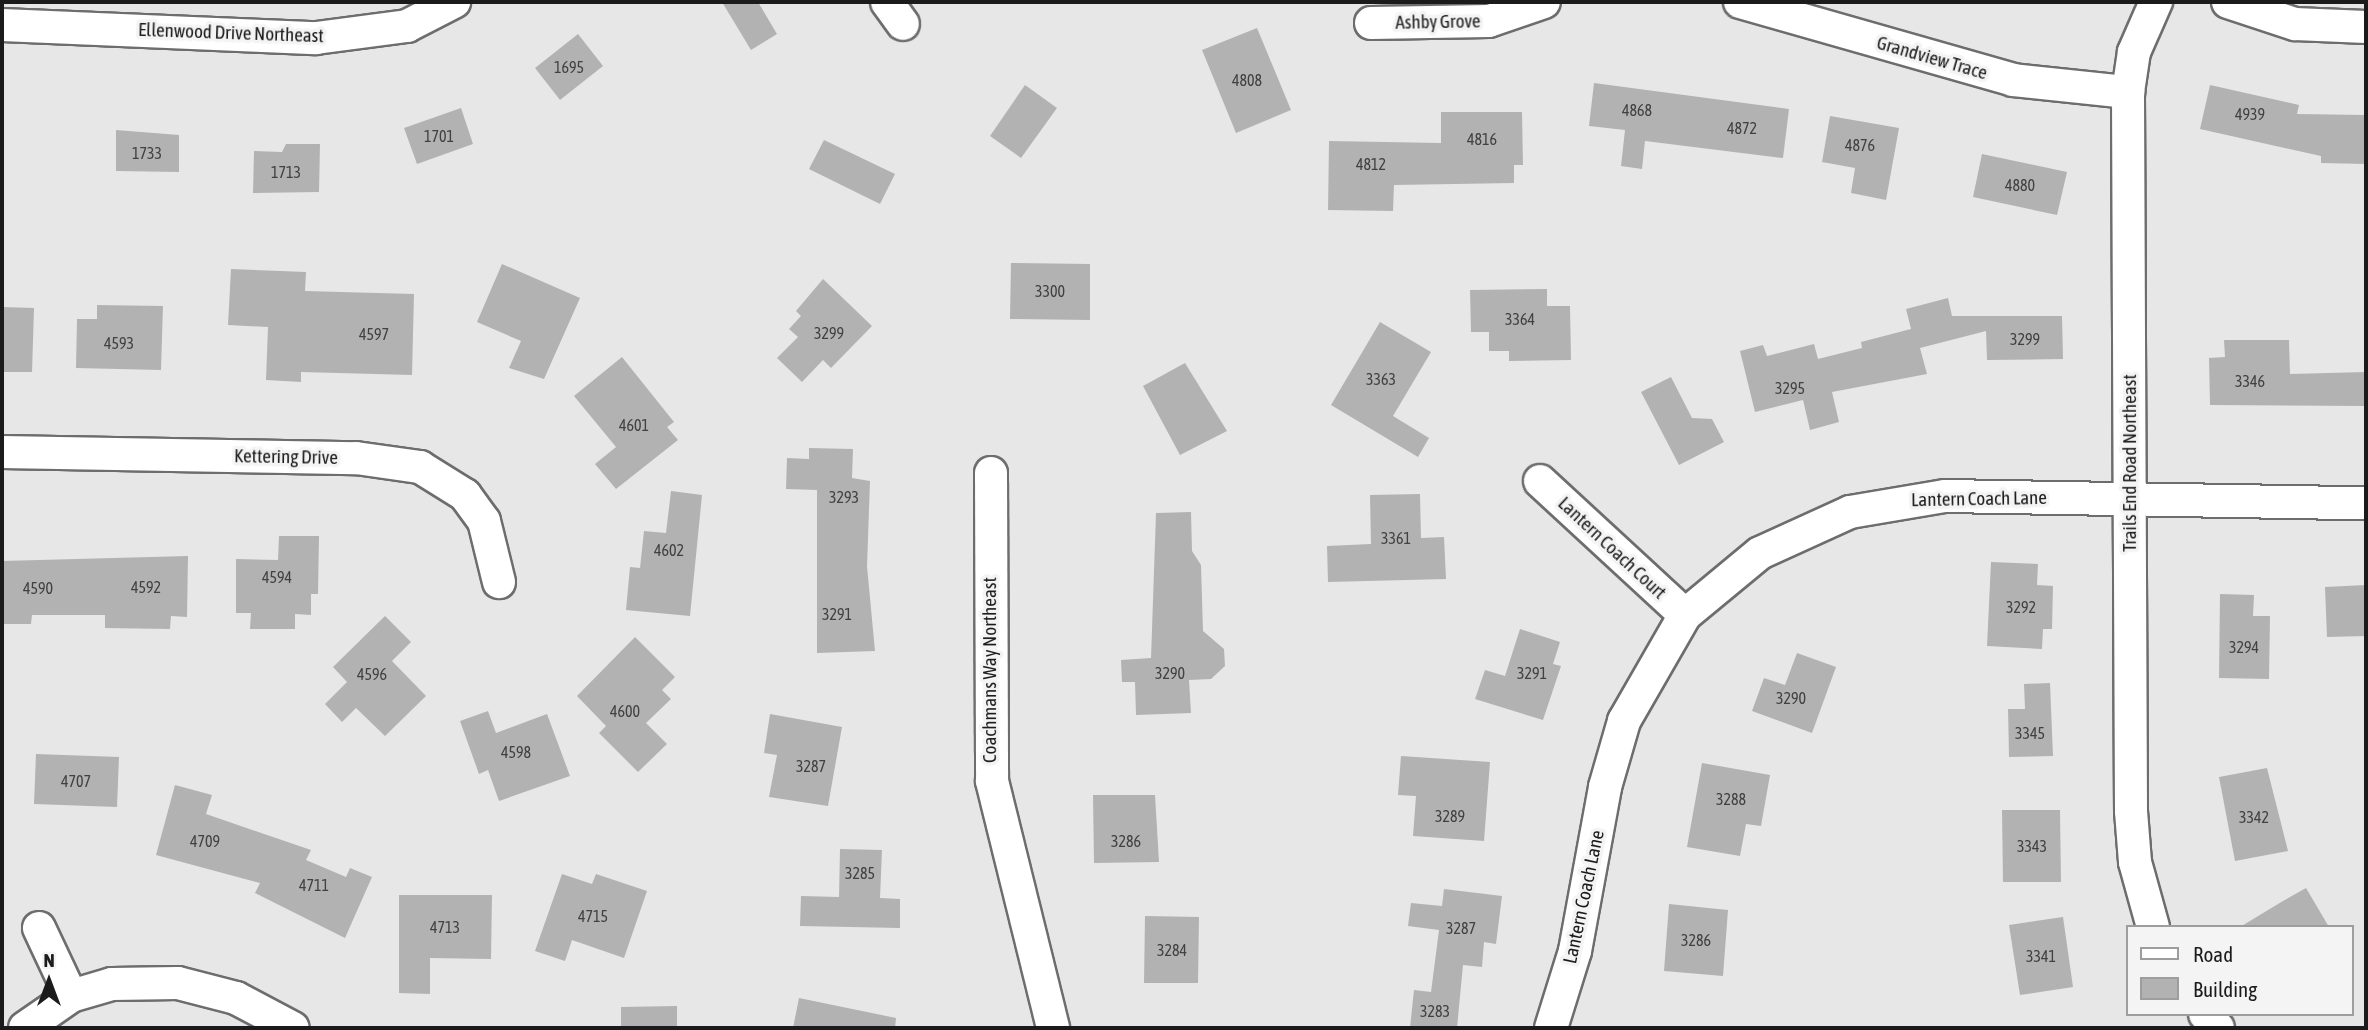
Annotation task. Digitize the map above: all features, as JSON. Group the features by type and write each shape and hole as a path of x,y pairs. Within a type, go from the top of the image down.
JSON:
{"street":[{"name":"Ellenwood Drive Northeast","path":"2,25 316,38 407,26 454,2"},
{"name":"Ashby Grove","path":"1371,23 1489,21 1544,2"},
{"name":"Grandview Trace","path":"1740,2 2013,80 2128,92"},
{"name":"Trails End Road Northeast","path":"2152,925 2135,862 2131,811 2128,92 2134,51 2156,2"},
{"path":"2228,2 2295,24 2366,27"},
{"name":"Kettering Drive","path":"2,452 356,458 419,467 465,495 484,521 499,582"},
{"name":"Coachmans Way Northeast","path":"991,473 992,781 1053,1028"},
{"name":"Lantern Coach Court","path":"1540,481 1685,615"},
{"name":"Lantern Coach Lane","path":"1551,1028 1575,951 1605,787 1624,721 1685,615 1760,553 1850,512 1945,496 2366,503"},
{"path":"39,928 71,996"},
{"path":"25,1028 71,996 112,984 204,986 293,1028"}],"building":[{"path":"722,2 758,2 777,34 751,50"},
{"path":"1257,28 1291,110 1236,133 1202,50"},
{"path":"578,34 603,66 560,100 535,68"},
{"path":"1594,83 1789,109 1783,158 1645,141 1642,169 1621,166 1625,130 1589,126"},
{"path":"1025,85 1057,108 1021,158 990,136"},
{"path":"2210,85 2299,105 2297,114 2366,115 2366,164 2321,163 2321,156 2200,129"},
{"path":"461,108 473,144 417,164 404,128"},
{"path":"1441,112 1522,112 1523,165 1514,165 1514,183 1394,185 1393,211 1328,210 1329,141 1441,143"},
{"path":"1830,116 1899,128 1886,200 1851,193 1855,168 1822,162"},
{"path":"116,130 179,135 179,172 116,171"},
{"path":"824,140 895,174 880,204 809,169"},
{"path":"286,144 320,144 319,192 253,193 254,151 282,152"},
{"path":"1982,154 2067,172 2057,215 1973,197"},
{"path":"1011,263 1090,264 1090,320 1010,319"},
{"path":"502,264 580,298 544,379 509,368 521,341 477,322"},
{"path":"231,269 306,272 305,291 414,294 412,375 301,372 301,382 266,380 268,327 228,325"},
{"path":"823,279 872,326 831,368 823,360 802,382 777,358 798,337 789,329 801,316 796,311"},
{"path":"1547,289 1547,306 1570,306 1571,360 1509,361 1509,351 1489,351 1489,332 1471,332 1470,290"},
{"path":"1948,298 1952,316 2062,316 2063,359 1987,360 1986,331 1920,348 1927,374 1832,392 1839,422 1810,430 1803,400 1755,412 1740,351 1763,345 1767,356 1814,344 1818,359 1862,348 1861,342 1911,329 1906,309"},
{"path":"97,305 163,306 161,370 76,368 77,319 97,319"},
{"path":"2,307 34,308 32,372 2,372"},
{"path":"1380,322 1431,352 1393,416 1429,438 1418,457 1331,405"},
{"path":"2224,340 2289,340 2290,374 2366,372 2366,406 2210,405 2209,358 2225,357"},
{"path":"622,357 674,422 667,427 678,440 616,489 595,464 616,447 574,396"},
{"path":"1185,363 1227,431 1180,455 1143,386"},
{"path":"1671,377 1692,418 1712,419 1724,442 1679,465 1641,392"},
{"path":"809,448 853,449 852,478 870,481 867,566 875,651 817,653 817,490 786,489 787,458 809,459"},
{"path":"671,491 702,495 690,616 626,610 630,567 640,568 644,531 666,533"},
{"path":"1420,494 1421,538 1444,537 1446,579 1328,582 1327,546 1371,544 1370,495"},
{"path":"1191,512 1192,551 1201,565 1203,631 1224,649 1225,666 1211,679 1189,680 1191,713 1136,715 1135,682 1122,682 1121,660 1151,658 1156,513"},
{"path":"279,536 319,536 318,594 311,594 311,615 295,614 295,629 250,629 251,613 236,613 236,559 278,560"},
{"path":"188,556 187,617 171,616 170,629 105,628 105,615 32,615 31,624 2,624 2,561"},
{"path":"1991,562 2038,564 2037,585 2053,586 2052,629 2043,629 2042,649 1987,646"},
{"path":"2366,585 2366,636 2327,637 2325,587"},
{"path":"2220,594 2254,595 2253,616 2270,616 2269,679 2219,678"},
{"path":"385,616 411,642 392,661 426,696 385,736 356,708 342,722 325,704 347,682 333,667"},
{"path":"1520,629 1560,642 1553,664 1561,666 1543,720 1475,699 1485,670 1505,676"},
{"path":"635,637 675,677 662,690 671,699 646,723 667,744 638,772 599,733 606,726 577,696"},
{"path":"1797,653 1836,667 1812,733 1752,711 1764,678 1785,685"},
{"path":"2050,683 2053,756 2009,757 2008,709 2025,709 2024,684"},
{"path":"488,711 496,733 547,714 570,776 499,801 488,770 479,774 460,721"},
{"path":"770,714 842,727 828,806 769,797 777,755 764,753"},
{"path":"36,754 119,757 117,807 34,804"},
{"path":"1401,756 1490,762 1484,841 1413,836 1416,796 1398,795"},
{"path":"1702,763 1770,775 1761,826 1746,824 1740,856 1687,847"},
{"path":"2267,768 2288,851 2235,861 2219,777"},
{"path":"175,785 212,795 206,814 311,850 306,860 346,877 350,868 372,877 345,938 255,893 260,883 156,855"},
{"path":"1093,795 1155,795 1159,862 1094,863"},
{"path":"2002,810 2060,810 2061,882 2003,882"},
{"path":"840,849 882,850 880,898 900,899 900,928 800,926 801,896 839,897"},
{"path":"562,874 592,884 596,874 647,891 624,958 572,940 565,961 535,951"},
{"path":"2306,888 2328,925 2243,925"},
{"path":"1444,889 1502,896 1496,944 1484,942 1482,967 1463,965 1457,1028 1410,1028 1414,990 1431,992 1439,930 1408,926 1411,903 1442,906"},
{"path":"399,895 492,895 491,959 430,958 430,994 399,993"},
{"path":"1669,904 1728,910 1723,976 1664,971"},
{"path":"1145,916 1199,917 1198,983 1144,983"},
{"path":"2063,917 2073,987 2020,995 2009,925"},
{"path":"799,998 896,1018 895,1028 793,1028"},
{"path":"677,1006 677,1028 621,1028 621,1007"}]}
